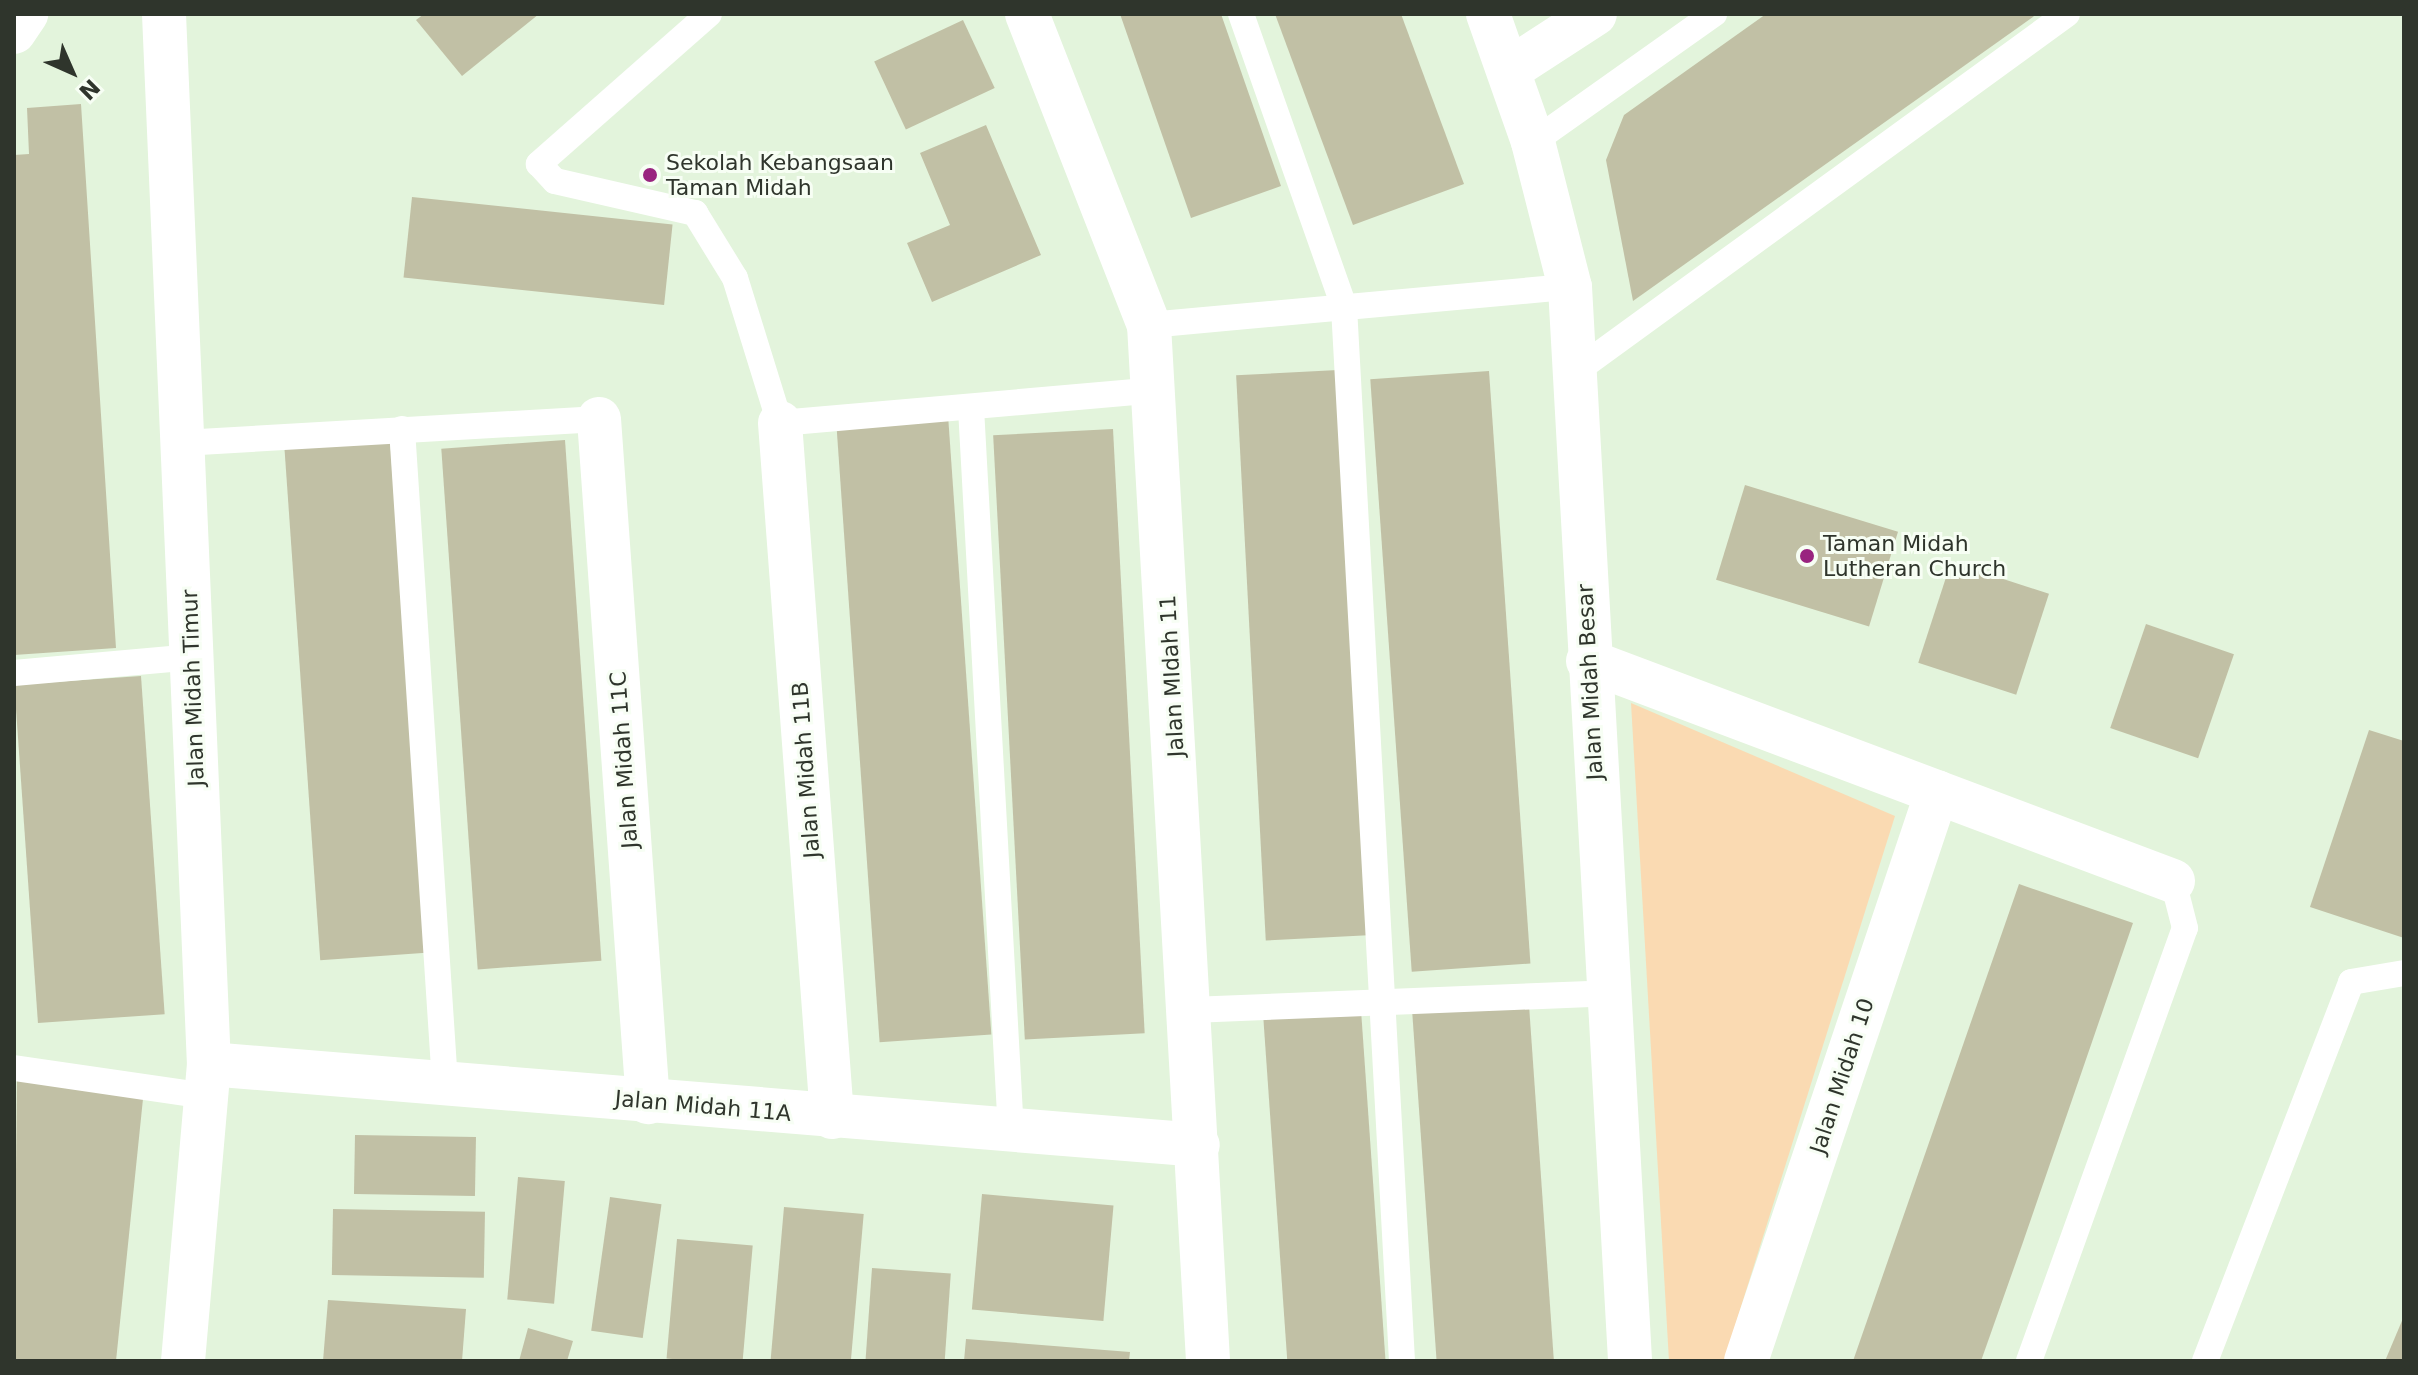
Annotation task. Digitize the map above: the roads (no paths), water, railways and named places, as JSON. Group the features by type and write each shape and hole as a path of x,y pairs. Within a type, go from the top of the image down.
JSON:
{"street":[{"path":"14,32 26,14"},
{"name":"Jalan Midah Timur","path":"164,14 193,657 208,1080 183,1361"},
{"name":"Jalan MIdah 11","path":"1027,14 1149,325 1191,1010 1208,1361"},
{"name":"Jalan Midah Besar","path":"1488,14 1510,69 1533,142 1570,287 1588,661 1630,1361"},
{"path":"1510,69 1595,14"},
{"name":"Jalan Midah 11C","path":"599,419 648,1102"},
{"name":"Jalan Midah 11B","path":"780,423 832,1117"},
{"path":"1588,661 2173,881"},
{"name":"Jalan Midah 10","path":"1746,1361 1937,792"},
{"name":"Jalan Midah 11A","path":"208,1080 445,1084 1198,1145"}],"lane":[{"path":"709,14 539,164 555,181 695,213 735,278 780,423 1155,390"},
{"path":"1241,14 1344,307 1379,1003 1402,1361"},
{"path":"1533,142 1714,14"},
{"path":"1572,374 2067,14"},
{"path":"1149,325 1570,287"},
{"path":"971,408 1011,1132"},
{"path":"182,443 599,419"},
{"path":"402,429 445,1084"},
{"path":"14,673 193,657"},
{"path":"2029,1361 2185,928 2173,881"},
{"path":"2205,1361 2351,982 2404,973"},
{"path":"1191,1010 1609,993"},
{"path":"14,1068 208,1080"}],"place":[{"name":"Sekolah Kebangsaan Taman Midah","path":"650,175"},
{"name":"Taman Midah Lutheran Church","path":"1807,556"}]}
